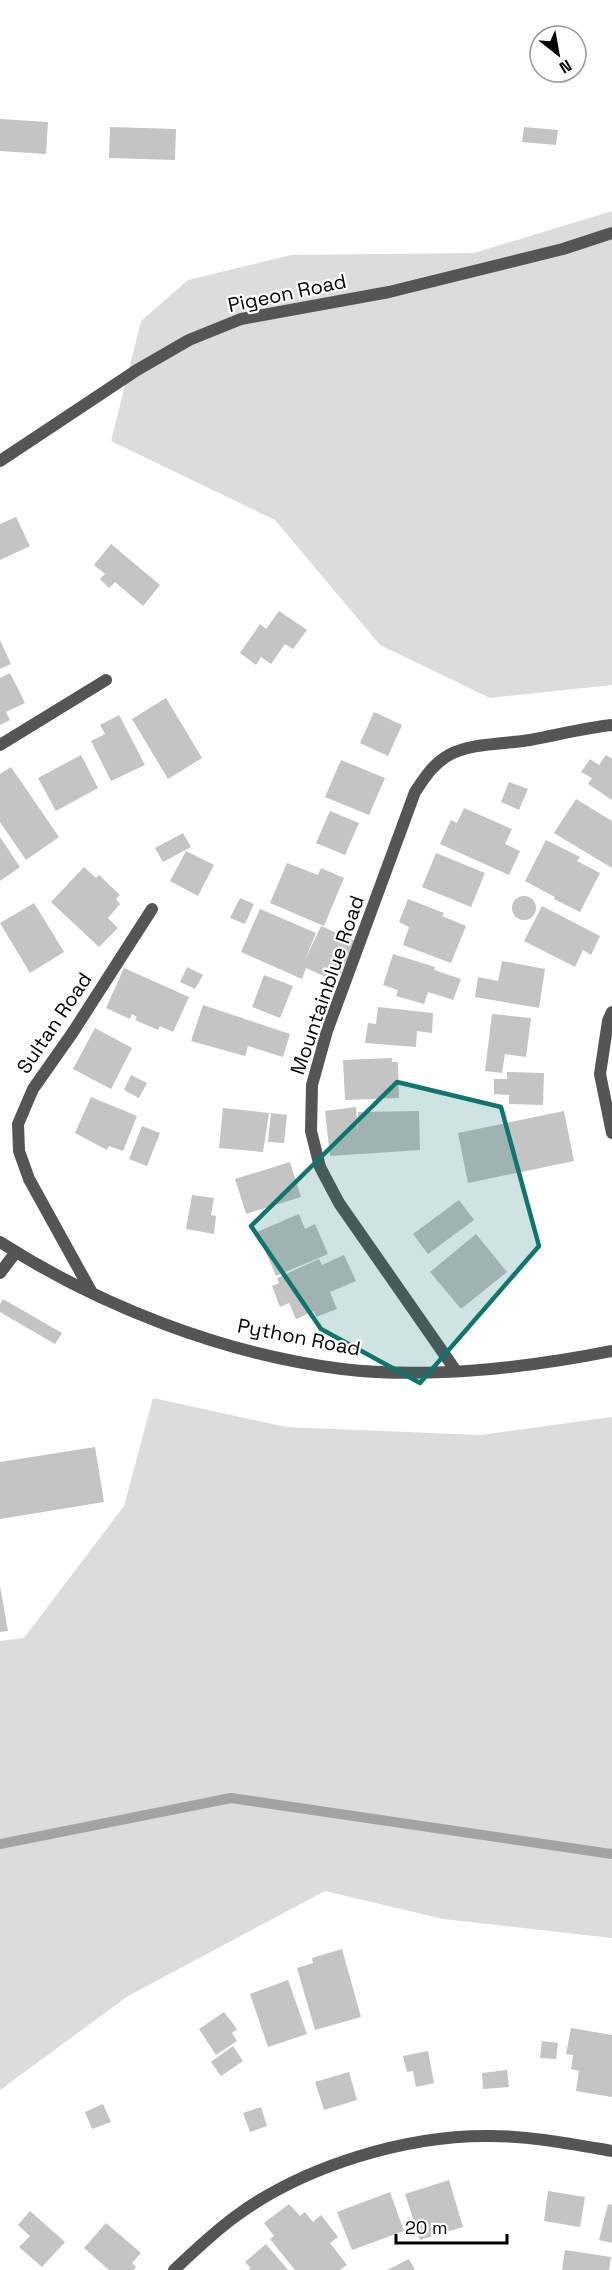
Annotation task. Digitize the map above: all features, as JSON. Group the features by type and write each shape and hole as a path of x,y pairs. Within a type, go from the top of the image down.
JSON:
{"street":[{"name":"Pigeon Road","path":"0,461 137,370 189,340 241,319 389,292 563,249 612,233"},
{"path":"0,746 106,680"},
{"name":"Mountainblue Road","path":"456,1371 334,1194 320,1167 311,1131 312,1084 327,1031 415,792 432,767 450,754 478,747 612,725"},
{"name":"Sultan Road","path":"92,1294 29,1179 19,1152 18,1124 33,1089 73,1032 152,909"},
{"path":"612,1012 608,1021 600,1074 612,1133"},
{"name":"Python Road","path":"0,1242 92,1294 189,1332 250,1351 342,1369 407,1372 456,1371 571,1360 612,1351"},
{"path":"0,1273 16,1252"},
{"path":"174,2270 237,2215 286,2186 373,2152 437,2140 489,2136 528,2138 612,2151"}],"highlighted area":[{"path":"397,1082 501,1107 539,1246 420,1383 321,1329 251,1226"}],"shaded area":[{"path":"612,211 612,685 490,698 380,645 275,520 111,441 141,321 188,280 291,255 474,253"},
{"path":"153,1398 286,1427 480,1435 612,1417 612,1938 443,1919 325,1891 128,1996 0,2090 0,1641 24,1638 124,1506"}],"building":[{"path":"0,119 48,122 46,154 0,151"},
{"path":"110,127 176,129 175,160 109,158"},
{"path":"524,127 558,130 556,145 522,142"},
{"path":"16,517 30,546 0,560 0,524"},
{"path":"111,544 160,585 143,606 115,582 109,588 100,579 105,574 94,565"},
{"path":"279,611 307,630 293,649 285,644 271,664 261,657 256,665 240,653 260,624 266,629"},
{"path":"0,640 11,664 0,669"},
{"path":"10,673 25,703 6,712 10,720 0,725 0,678"},
{"path":"166,698 202,758 168,779 132,719"},
{"path":"374,712 402,725 388,756 360,743"},
{"path":"119,715 145,765 111,781 91,741 105,734 100,725"},
{"path":"81,755 98,788 56,811 38,778"},
{"path":"606,755 612,759 612,800 588,784 592,778 581,772 590,759 599,765"},
{"path":"341,760 385,778 369,815 325,797"},
{"path":"11,767 59,837 26,860 0,822 0,774"},
{"path":"509,782 528,789 519,810 501,802"},
{"path":"576,799 612,821 612,868 554,833"},
{"path":"464,808 512,829 505,844 520,851 509,875 440,844 451,820 457,823"},
{"path":"330,811 359,823 345,855 316,843"},
{"path":"183,833 191,847 163,862 155,848"},
{"path":"0,837 20,867 0,881"},
{"path":"546,840 580,857 577,861 600,873 580,912 525,881"},
{"path":"186,851 214,865 198,896 170,881"},
{"path":"436,853 485,873 471,907 422,887"},
{"path":"287,863 318,875 321,868 344,878 324,926 270,903"},
{"path":"84,867 96,878 99,875 120,895 116,899 120,904 108,918 118,928 99,947 51,902"},
{"path":"524,896 533,899 536,908 533,917 524,920 515,917 512,908 515,899"},
{"path":"240,898 254,904 245,924 230,918"},
{"path":"408,899 444,913 442,916 466,926 451,963 403,945 409,927 399,922"},
{"path":"34,903 64,952 30,973 0,923"},
{"path":"542,906 600,936 591,955 583,950 575,967 524,941"},
{"path":"260,909 316,933 304,962 321,926 355,941 337,982 306,968 302,979 241,952"},
{"path":"393,954 435,967 434,970 461,979 453,1000 428,992 424,1004 396,996 398,990 383,985"},
{"path":"502,961 545,969 539,1008 475,997 478,977 498,981"},
{"path":"187,967 203,975 195,989 180,982"},
{"path":"124,968 189,997 173,1032 160,1026 158,1030 135,1020 137,1017 132,1014 130,1019 106,1008"},
{"path":"264,975 293,986 280,1018 252,1007"},
{"path":"203,1005 290,1034 283,1057 248,1046 245,1056 191,1041"},
{"path":"378,1007 433,1013 432,1033 417,1031 416,1047 365,1043 368,1023 376,1024"},
{"path":"492,1014 531,1018 526,1057 505,1054 502,1073 485,1071"},
{"path":"95,1028 132,1048 111,1089 73,1069"},
{"path":"392,1058 392,1062 398,1062 399,1098 345,1100 343,1060"},
{"path":"507,1072 544,1073 543,1105 509,1104 509,1095 494,1094 494,1079 507,1079"},
{"path":"131,1075 147,1083 139,1098 124,1090"},
{"path":"91,1097 137,1116 123,1151 109,1146 107,1150 75,1133"},
{"path":"356,1107 358,1133 358,1112 419,1111 420,1150 330,1156 325,1111"},
{"path":"223,1108 269,1113 263,1152 219,1148"},
{"path":"564,1111 574,1161 468,1183 458,1133"},
{"path":"271,1113 287,1115 284,1143 268,1142"},
{"path":"142,1126 160,1133 147,1166 129,1159"},
{"path":"290,1162 301,1197 246,1214 235,1179"},
{"path":"192,1195 214,1198 211,1215 216,1216 214,1234 186,1229"},
{"path":"459,1200 474,1220 428,1254 413,1234"},
{"path":"299,1214 305,1229 315,1224 328,1254 276,1276 257,1232"},
{"path":"476,1234 507,1272 461,1309 430,1272"},
{"path":"344,1255 356,1281 330,1292 337,1309 316,1317 314,1311 296,1319 289,1303 280,1307 272,1286 279,1283 277,1278 319,1259 322,1265"},
{"path":"3,1299 62,1333 55,1344 0,1312"},
{"path":"95,1447 104,1502 0,1519 0,1462"},
{"path":"0,1586 8,1631 0,1632"},
{"path":"342,1949 361,2017 315,2030 297,1968 313,1963 312,1958"},
{"path":"288,1980 307,2034 268,2047 250,1994"},
{"path":"224,2012 237,2029 232,2033 237,2041 216,2055 199,2029"},
{"path":"571,2028 612,2035 612,2097 576,2091 579,2071 571,2069 573,2055 566,2054"},
{"path":"542,2041 558,2043 556,2059 540,2058"},
{"path":"233,2046 243,2061 221,2076 211,2062"},
{"path":"428,2051 434,2083 416,2087 413,2071 407,2072 403,2056"},
{"path":"507,2070 509,2087 483,2089 482,2073"},
{"path":"349,2072 357,2100 324,2110 315,2082"},
{"path":"103,2104 111,2122 92,2129 85,2112"},
{"path":"261,2107 267,2126 250,2132 243,2113"},
{"path":"449,2180 463,2227 420,2240 405,2194"},
{"path":"548,2191 585,2197 580,2227 544,2221"},
{"path":"390,2192 404,2231 352,2250 337,2212"},
{"path":"289,2204 300,2216 305,2212 313,2222 321,2215 338,2237 330,2243 347,2265 340,2270 295,2270 270,2239 274,2236 264,2223"},
{"path":"608,2204 612,2205 612,2243 599,2240"},
{"path":"30,2211 65,2242 42,2267 19,2247 30,2236 18,2225"},
{"path":"106,2223 141,2253 132,2263 136,2267 134,2270 109,2270 84,2248"},
{"path":"266,2244 288,2270 248,2270 251,2268 245,2262"},
{"path":"565,2250 611,2257 609,2270 562,2270"},
{"path":"409,2259 415,2270 387,2270"}],"waterway":[{"path":"0,1844 231,1798 612,1854"}]}
